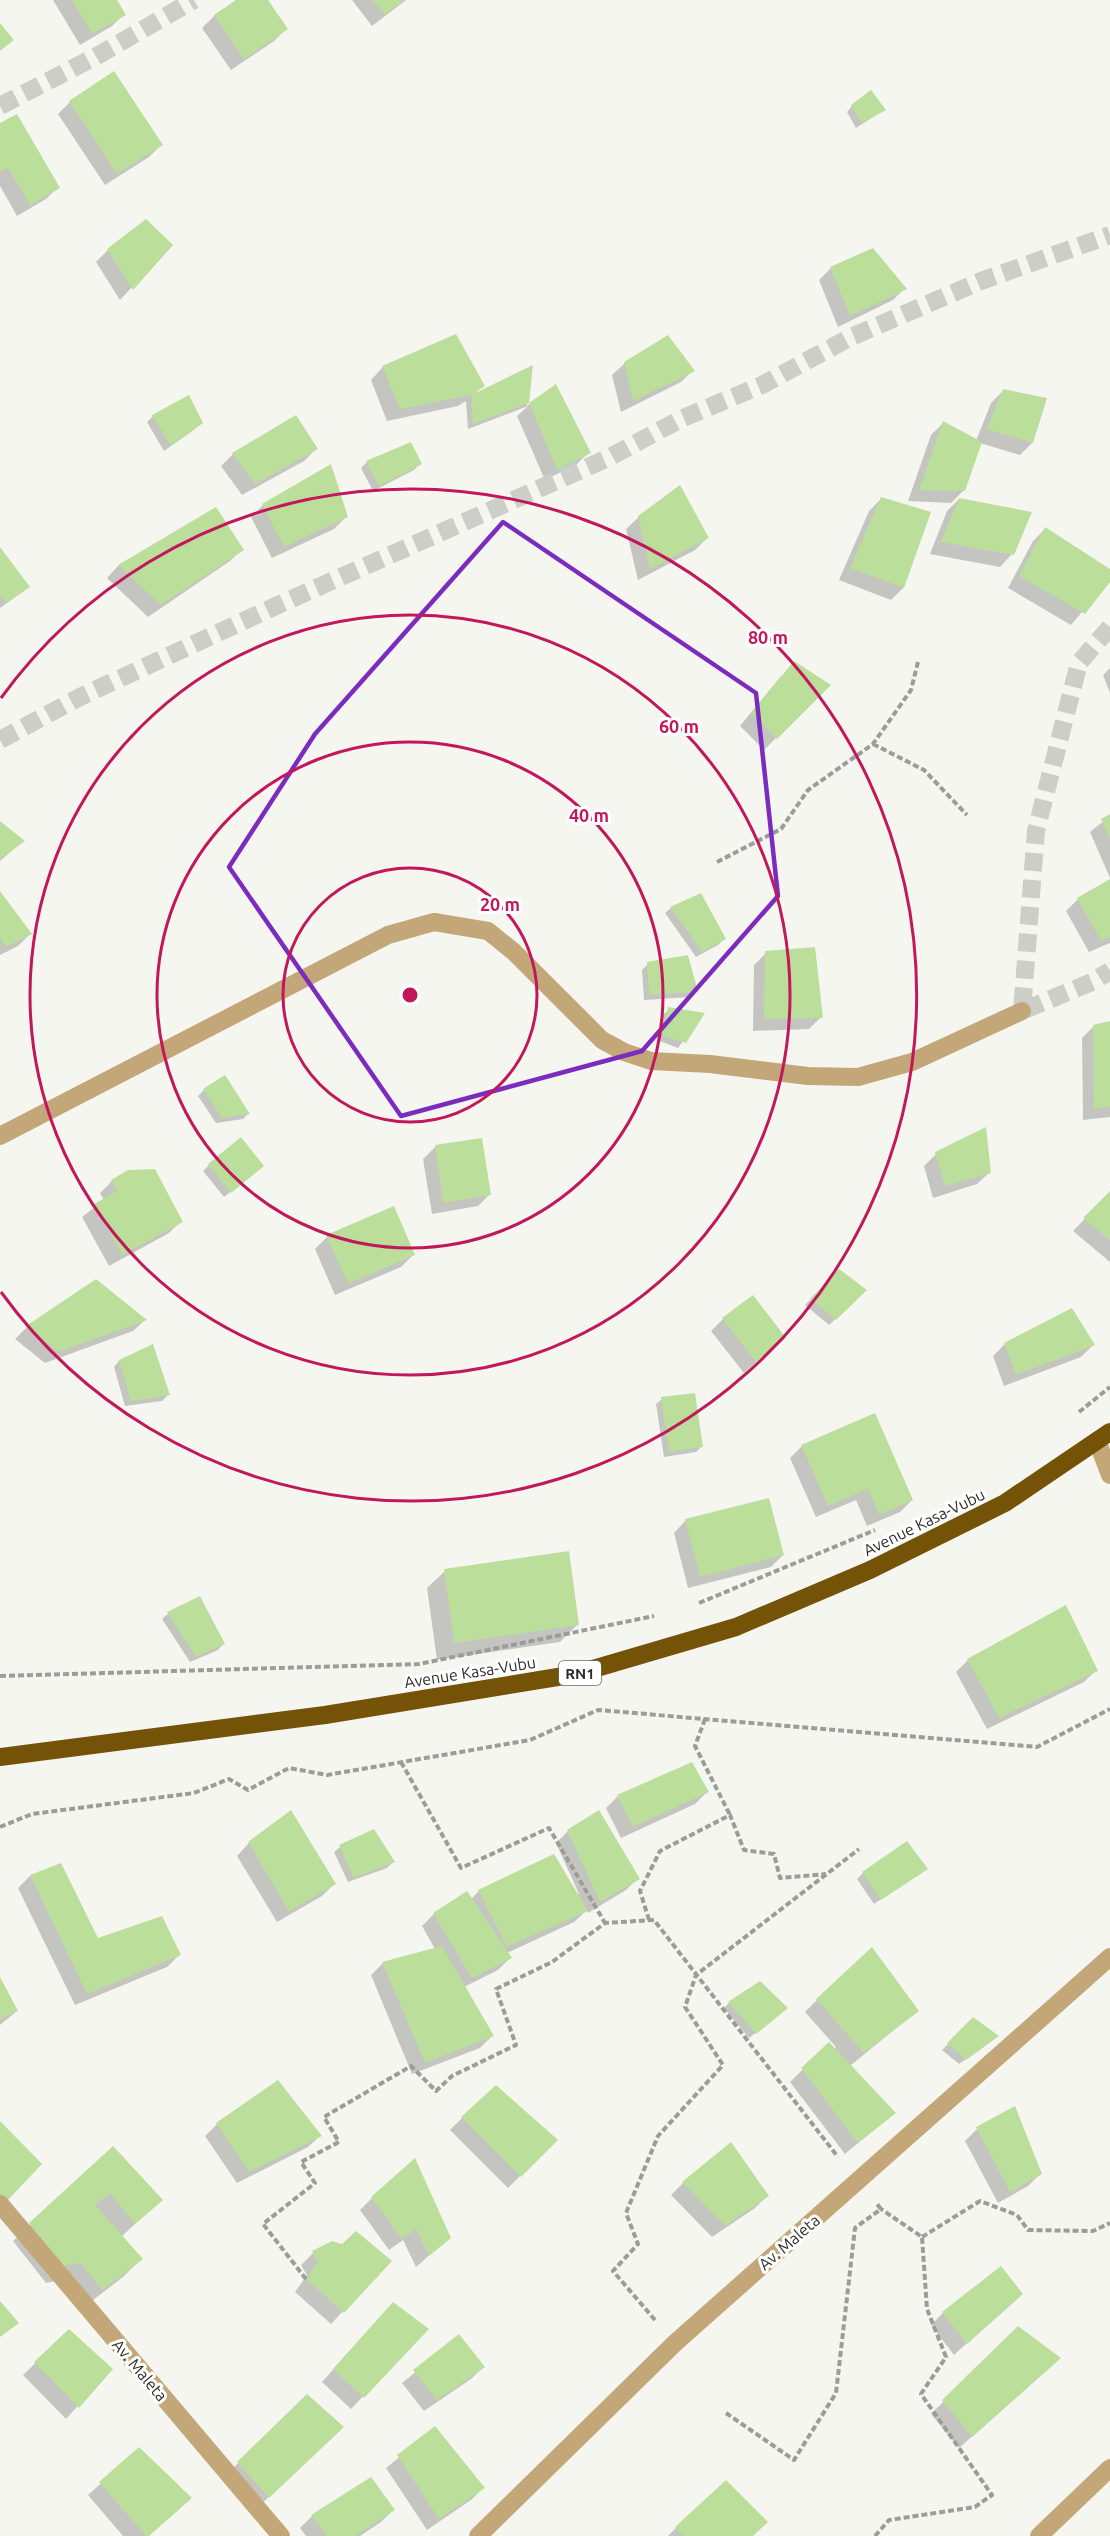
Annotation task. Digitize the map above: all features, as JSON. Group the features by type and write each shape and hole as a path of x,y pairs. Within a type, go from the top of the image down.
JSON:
{"highway":[{"name":"Avenue Kasa-Vubu","path":"0,1757 325,1715 588,1671 736,1627 870,1570 1005,1503 1103,1436"}],"street":[{"path":"0,1136 388,935 434,922 488,931 514,952 602,1040 624,1052 651,1061 710,1064 808,1076 858,1077 912,1062 1022,1011"},
{"path":"1103,1436 1110,1476"},
{"name":"Av. Maleta","path":"478,2536 675,2343 1110,1957"},
{"name":"Av. Maleta","path":"0,2204 281,2536"},
{"path":"1040,2536 1110,2468"}],"path":[{"path":"717,862 781,829 808,790 873,744 911,690 918,662"},
{"path":"873,744 924,770 967,815"},
{"path":"1074,1416 1110,1387"},
{"path":"690,1606 885,1525"},
{"path":"0,1676 418,1664 657,1615"},
{"path":"0,1827 32,1814 194,1793 229,1779 248,1790 289,1768 327,1775 530,1740 598,1710 1037,1748 1110,1709"},
{"path":"705,1719 695,1746 730,1815 744,1850 774,1854 780,1878 827,1874"},
{"path":"401,1762 461,1868 549,1828 605,1923"},
{"path":"649,1920 640,1891 660,1851 730,1815"},
{"path":"675,2343 613,2271 638,2244 626,2213 658,2136 723,2065 685,2007 696,1975 859,1849"},
{"path":"306,2279 263,2224 315,2183 301,2162 339,2142 324,2117 411,2066 436,2091 452,2076 516,2045 496,1989 552,1962 605,1923 654,1920 857,2181 881,2209 922,2236"},
{"path":"922,2236 980,2201 1017,2215 1028,2230 1093,2231 1110,2223"},
{"path":"726,2413 794,2460 836,2393 855,2228 881,2209"},
{"path":"875,2536 889,2520 975,2507 992,2495 921,2394 946,2356 927,2308 922,2236"}],"highlighted area":[{"path":"503,522 756,693 778,896 642,1051 401,1116 229,867 315,734"}],"building":[{"path":"72,0 117,0 126,15 92,34"},
{"path":"236,0 268,0 288,29 244,59 214,15"},
{"path":"373,0 404,0 385,15"},
{"path":"0,23 14,40 0,51"},
{"path":"114,71 163,145 117,174 69,101"},
{"path":"871,90 886,110 862,123 851,105"},
{"path":"17,114 60,188 30,205 8,168 0,172 0,123"},
{"path":"146,219 173,245 133,290 107,249"},
{"path":"873,248 907,289 850,316 830,267"},
{"path":"456,334 485,386 471,395 400,409 382,366"},
{"path":"668,335 695,371 633,401 624,362"},
{"path":"533,365 529,403 473,424 471,395"},
{"path":"556,384 591,453 557,470 529,403"},
{"path":"1003,389 1047,398 1033,443 987,429"},
{"path":"189,395 203,423 171,446 152,415"},
{"path":"296,415 318,449 255,484 232,453"},
{"path":"943,421 982,442 965,491 919,490"},
{"path":"411,442 422,464 379,486 366,461"},
{"path":"331,464 348,517 284,547 262,504"},
{"path":"680,485 709,538 650,569 638,516"},
{"path":"881,497 931,512 904,588 850,568"},
{"path":"959,498 1032,512 1014,555 941,542"},
{"path":"216,507 244,550 161,605 118,565"},
{"path":"1045,527 1110,569 1110,582 1085,614 1019,576"},
{"path":"0,547 30,587 7,603 0,594"},
{"path":"794,661 831,685 777,739 751,713"},
{"path":"1110,814 1110,839 1101,819"},
{"path":"0,821 25,841 0,859"},
{"path":"1110,879 1110,937 1101,941 1077,898"},
{"path":"0,891 32,934 6,947 0,938"},
{"path":"701,893 726,939 702,952 670,907"},
{"path":"815,947 823,1018 764,1019 765,951"},
{"path":"688,955 698,992 649,995 647,962"},
{"path":"668,1007 705,1013 686,1043 662,1035"},
{"path":"1110,1021 1110,1107 1094,1109 1093,1025"},
{"path":"225,1075 250,1114 222,1118 203,1089"},
{"path":"986,1127 991,1173 945,1186 935,1152"},
{"path":"241,1137 264,1166 231,1193 208,1164"},
{"path":"482,1138 491,1195 443,1203 435,1145"},
{"path":"155,1169 183,1222 122,1255 94,1204 117,1191 111,1180 128,1170"},
{"path":"1110,1191 1110,1240 1083,1218"},
{"path":"394,1206 415,1255 348,1284 326,1235"},
{"path":"839,1269 867,1290 836,1320 810,1299"},
{"path":"96,1279 147,1320 58,1352 26,1326"},
{"path":"753,1295 786,1338 756,1362 722,1318"},
{"path":"1072,1308 1095,1345 1016,1375 1004,1343"},
{"path":"153,1344 170,1395 131,1401 119,1360"},
{"path":"695,1393 703,1447 669,1452 661,1397"},
{"path":"875,1413 913,1500 879,1515 868,1489 828,1506 801,1445"},
{"path":"769,1498 784,1555 700,1577 685,1519"},
{"path":"569,1551 579,1625 454,1643 444,1569"},
{"path":"200,1596 225,1644 196,1657 167,1612"},
{"path":"1066,1605 1098,1671 999,1718 967,1659"},
{"path":"692,1762 709,1792 633,1827 617,1795"},
{"path":"291,1810 336,1884 289,1911 248,1842"},
{"path":"599,1810 640,1879 600,1902 567,1830"},
{"path":"374,1829 395,1862 354,1878 339,1845"},
{"path":"907,1841 928,1869 881,1900 862,1872"},
{"path":"554,1854 588,1911 507,1947 478,1890"},
{"path":"61,1863 98,1938 162,1916 181,1955 87,1994 30,1875"},
{"path":"467,1891 512,1958 472,1978 433,1913"},
{"path":"442,1946 494,2036 425,2063 382,1962"},
{"path":"872,1947 919,2011 864,2053 816,1999"},
{"path":"0,1977 18,2011 0,2019"},
{"path":"760,1981 788,2008 756,2034 728,2002"},
{"path":"973,2017 999,2036 966,2060 947,2043"},
{"path":"829,2042 896,2113 858,2143 801,2068"},
{"path":"278,2080 322,2136 249,2172 216,2123"},
{"path":"496,2085 558,2140 521,2177 461,2117"},
{"path":"1015,2106 1042,2174 1010,2192 976,2127"},
{"path":"0,2121 42,2164 5,2203 0,2197"},
{"path":"731,2142 769,2196 725,2226 682,2182"},
{"path":"113,2146 163,2200 135,2224 110,2193 95,2205 143,2259 103,2290 80,2263 64,2266 29,2223"},
{"path":"415,2158 451,2238 429,2256 416,2229 402,2239 371,2197"},
{"path":"356,2231 392,2261 344,2313 306,2279 318,2262 312,2251 332,2241 342,2244"},
{"path":"1001,2266 1023,2294 967,2344 942,2312"},
{"path":"0,2301 19,2323 0,2337"},
{"path":"393,2302 429,2329 364,2398 333,2369"},
{"path":"1018,2326 1061,2358 972,2437 942,2400"},
{"path":"69,2329 113,2369 79,2408 34,2362"},
{"path":"459,2334 485,2367 437,2400 413,2370"},
{"path":"307,2394 344,2427 269,2498 237,2462"},
{"path":"435,2426 485,2488 439,2519 397,2455"},
{"path":"139,2447 192,2498 149,2536 146,2536 99,2482"},
{"path":"371,2477 395,2510 355,2536 327,2536 311,2515"},
{"path":"726,2480 768,2522 753,2536 683,2536 675,2527"}],"tunnel":[{"path":"0,106 95,57 194,0"},
{"path":"0,740 80,697 278,605 608,458 683,418 762,385 851,337 981,281 1110,235"},
{"path":"1110,627 1079,663 1036,831 1022,1011 1092,982 1110,971"}]}
